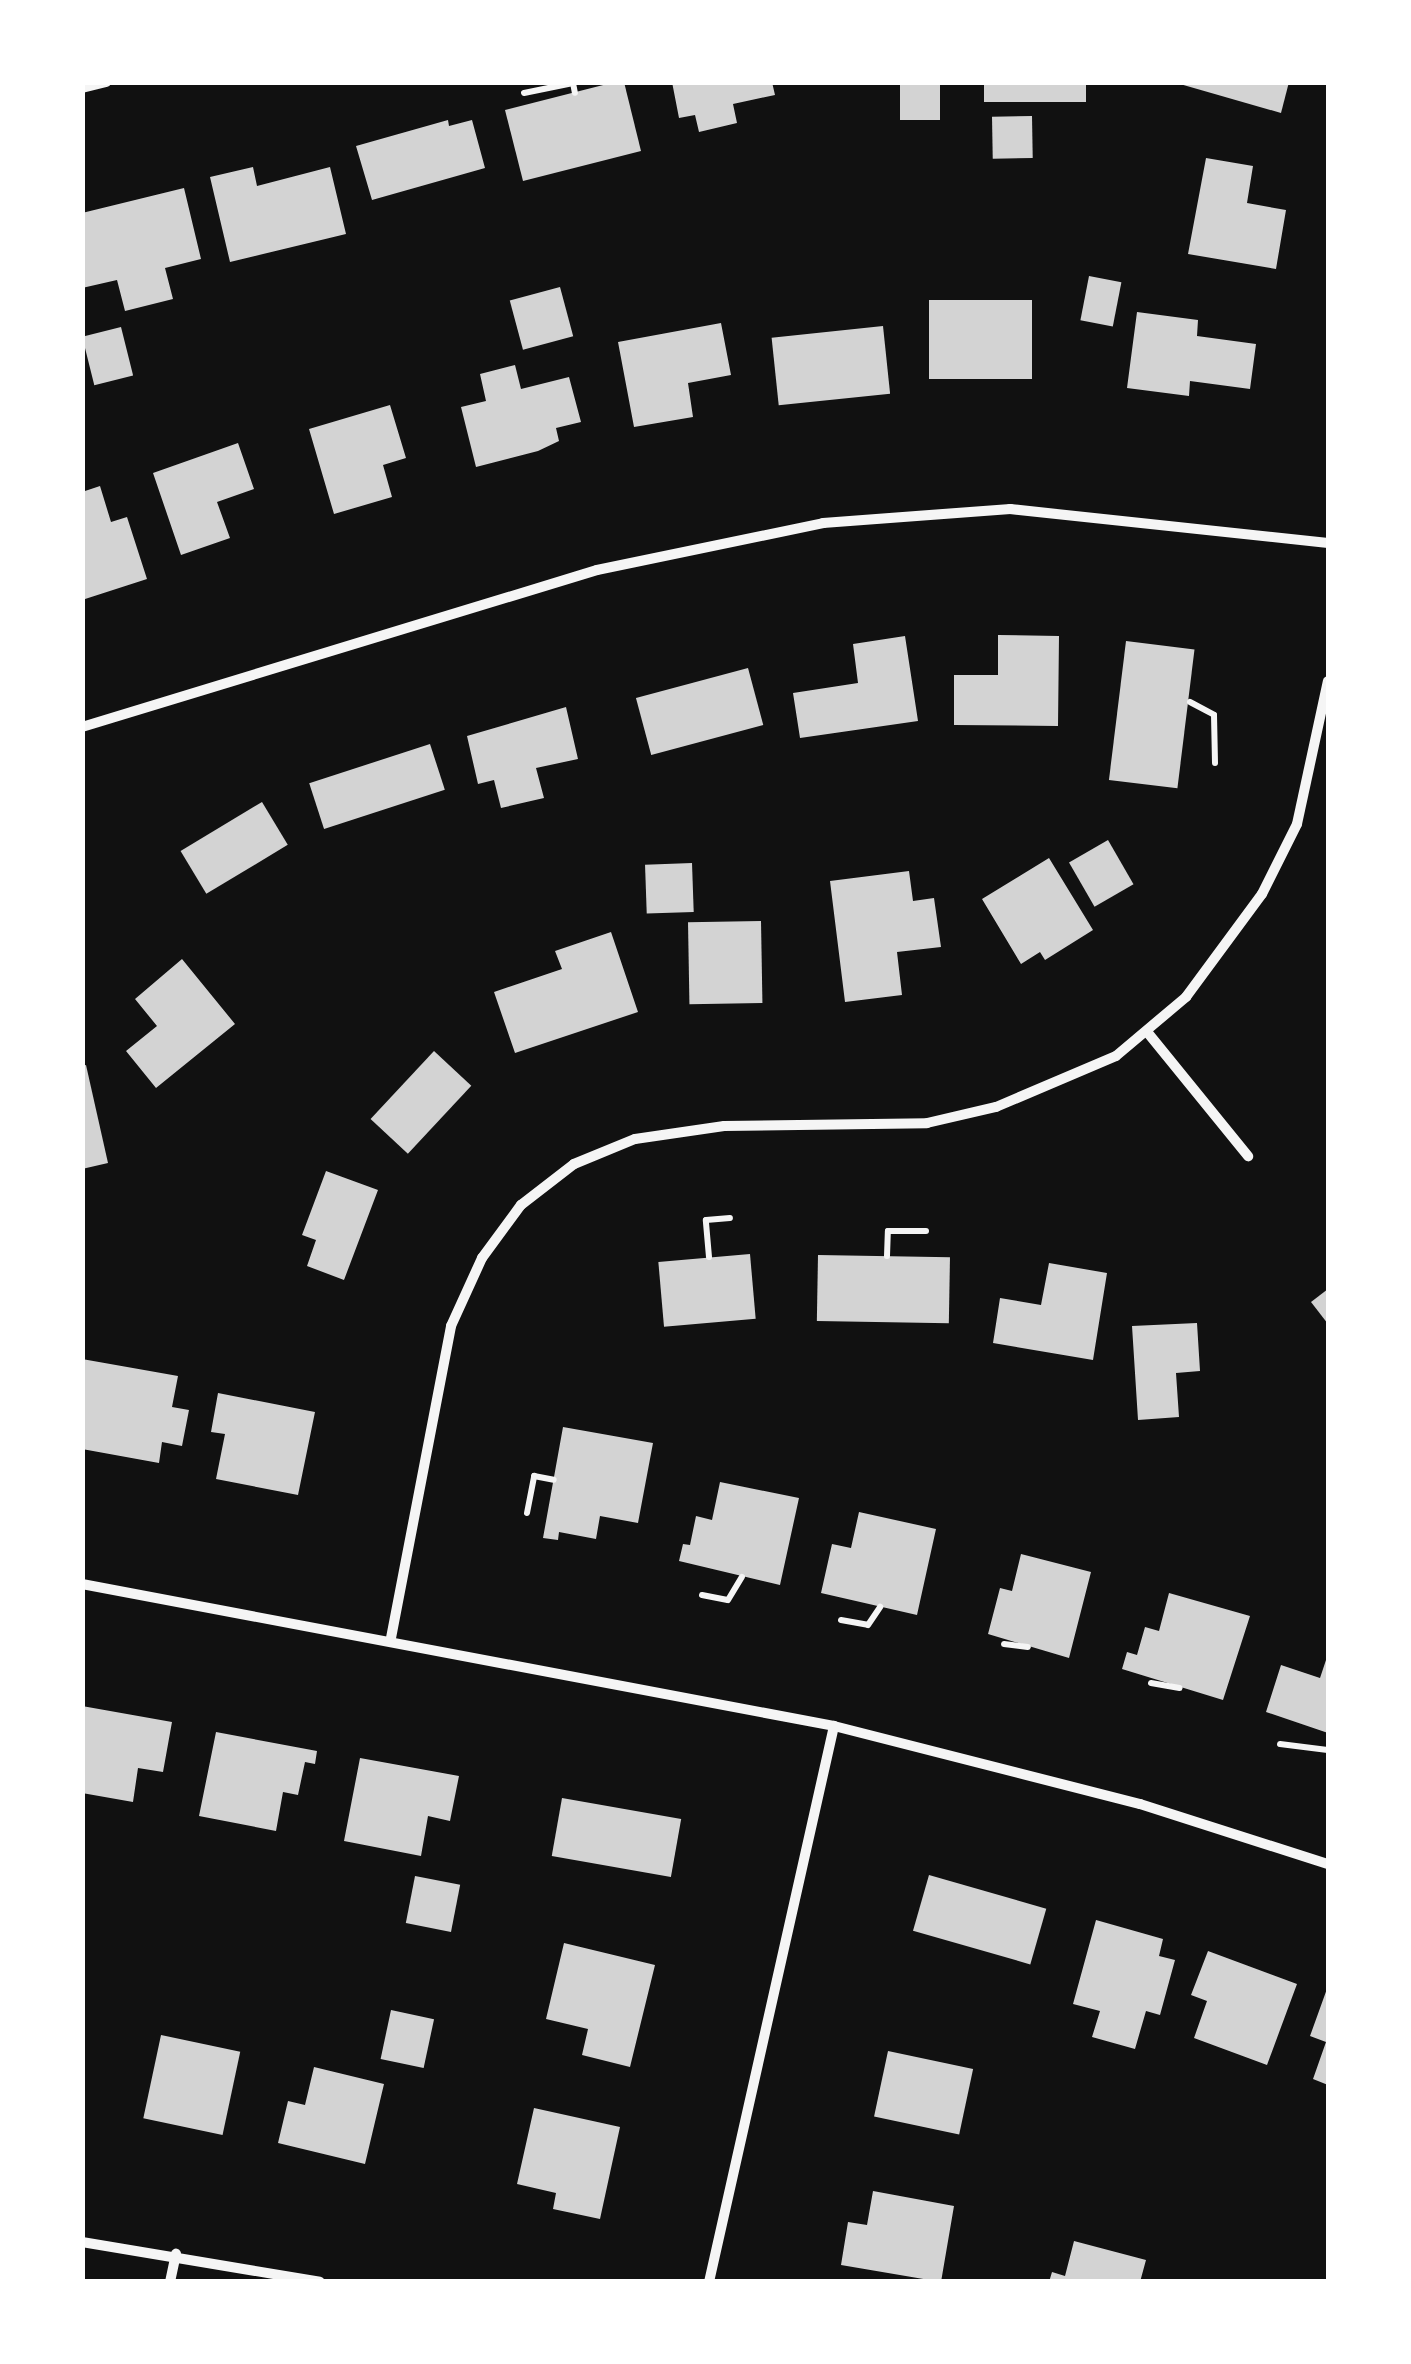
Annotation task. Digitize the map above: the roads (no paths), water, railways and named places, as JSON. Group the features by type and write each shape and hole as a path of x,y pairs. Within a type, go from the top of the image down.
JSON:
{"street":[{"path":"82,88 106,82"},
{"path":"82,727 597,570 823,523 1010,509 1328,543"},
{"path":"392,1638 451,1326 496,1234 548,1180 602,1150 671,1130 874,1127 963,1116 1081,1073 1148,1033 1221,953 1283,856 1311,775 1328,681"},
{"path":"1148,1033 1248,1156"},
{"path":"82,1584 392,1638 834,1726 1140,1804 1328,1864"},
{"path":"708,2282 834,1726"},
{"path":"82,2242 176,2254 320,2282"},
{"path":"170,2282 176,2254"}]}
